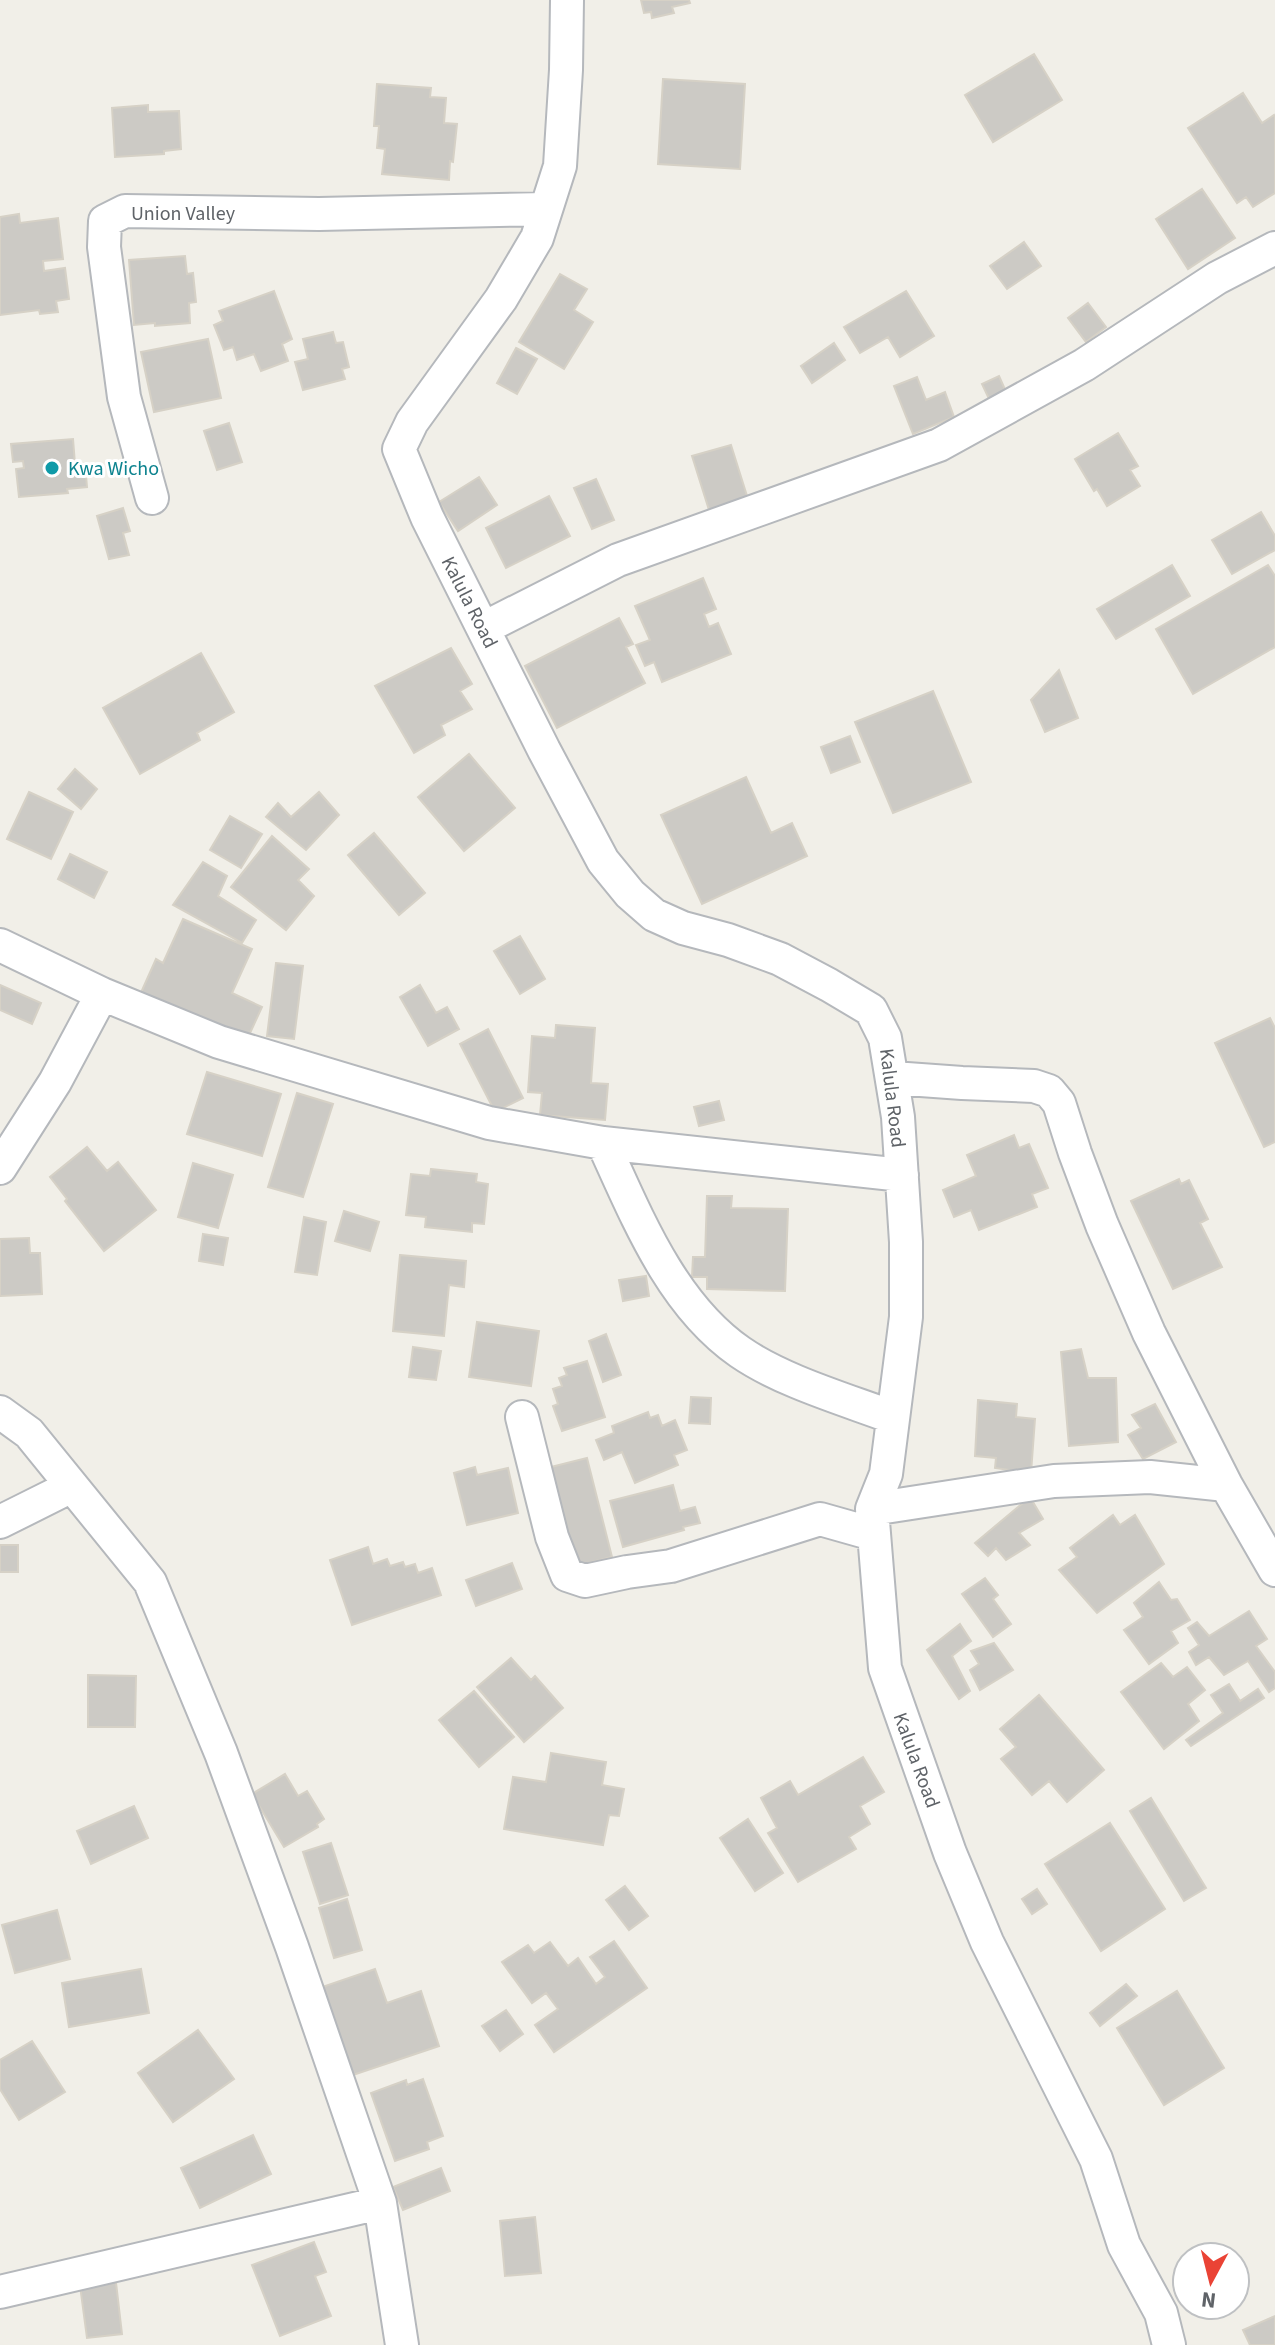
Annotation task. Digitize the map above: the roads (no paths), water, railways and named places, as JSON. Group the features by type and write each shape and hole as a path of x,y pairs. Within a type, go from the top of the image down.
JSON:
{"street":[{"name":"Kalula Road","path":"567,0 560,166 537,238 501,299 412,422 399,449 427,517 544,750 603,861 630,894 654,915 683,928 780,959 829,985 871,1010 885,1038 893,1078 906,1242 906,1317 886,1474 873,1522 885,1668 950,1853 987,1942 1096,2159 1124,2245 1161,2313 1169,2345"},
{"name":"Union Valley","path":"152,498 124,397 104,247 105,221 125,211 319,214 546,209"},
{"path":"484,628 618,560 939,445 1084,365 1217,278 1275,248"},
{"path":"0,945 102,994 219,1042 489,1123 603,1143 902,1175"},
{"path":"0,1168 55,1082 102,994"},
{"path":"893,1078 1034,1086 1049,1091 1059,1103 1108,1239 1149,1333 1226,1485 1275,1570"},
{"path":"603,1143 667,1272 708,1327 741,1353 789,1377 892,1417"},
{"path":"0,1412 29,1433 150,1582 221,1753 380,2203 402,2345"},
{"path":"522,1417 552,1537 567,1575 585,1581 671,1566 820,1519 873,1522 1054,1481 1150,1477 1226,1485"},
{"path":"0,1522 72,1486"},
{"path":"0,2292 380,2203"}],"place":[{"name":"Kwa Wicho","path":"52,468"}]}
